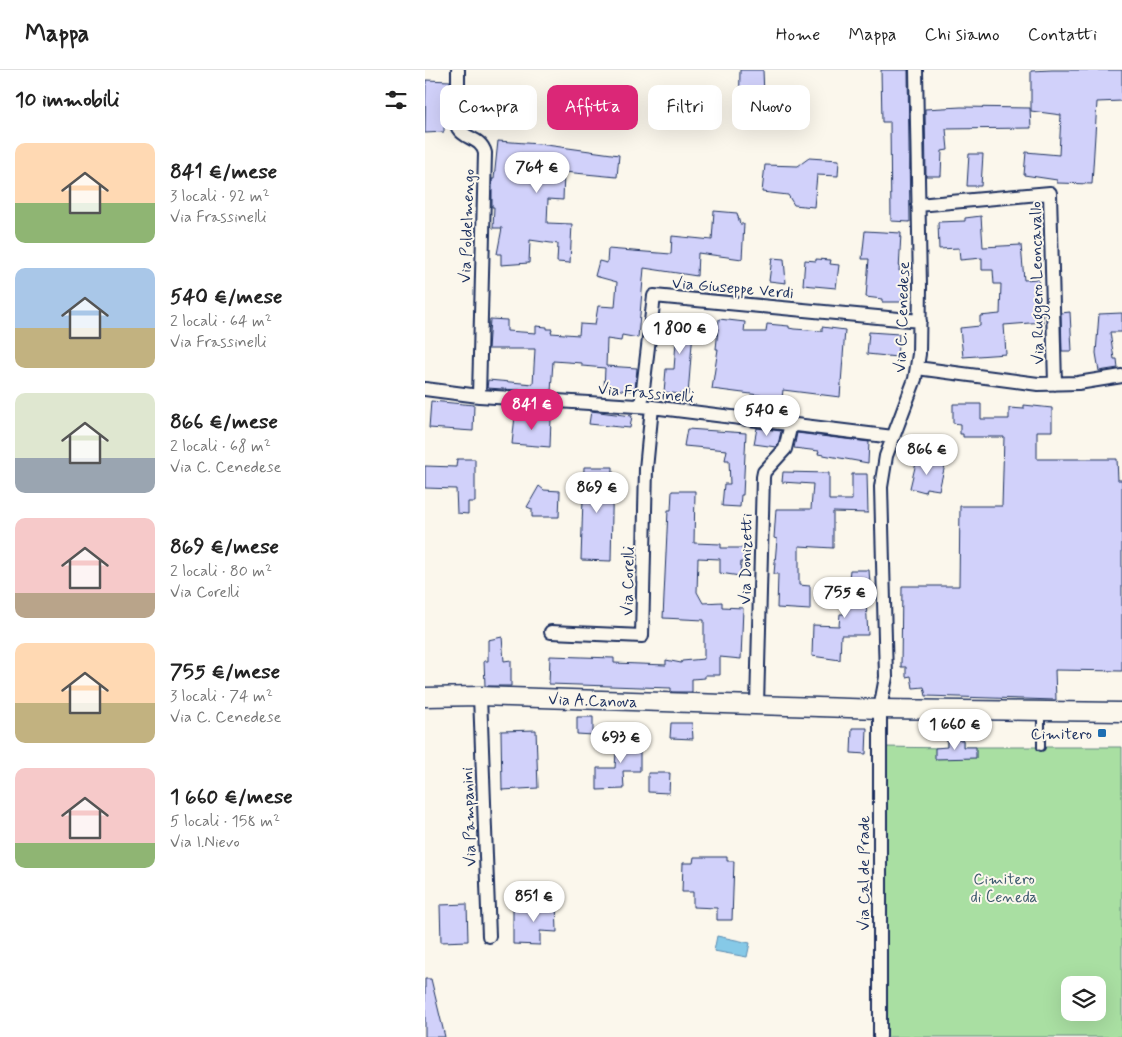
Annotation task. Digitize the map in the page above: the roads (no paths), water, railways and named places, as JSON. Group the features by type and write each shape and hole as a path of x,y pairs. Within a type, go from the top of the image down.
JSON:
{"street":[{"name":"Via Poldelmengo","path":"458,70 458,128 462,133 477,140 485,153 479,396"},
{"name":"Via C. Cenedese","path":"880,709 886,677 881,487 884,464 917,368 920,321 916,70"},
{"name":"Via Ruggero Leoncavallo","path":"919,205 1050,193 1055,384"},
{"name":"Via Giuseppe Verdi","path":"647,406 654,296 920,321"},
{"path":"917,368 1038,384 1055,384 1122,376"},
{"name":"Via Frassinelli","path":"425,389 479,396 647,406 893,437"},
{"name":"Via Corelli","path":"551,632 642,636 647,406"},
{"name":"Via Donizetti","path":"757,705 763,476 785,449 791,424"},
{"name":"Via A.Canova","path":"425,697 480,696 880,709 1122,712"},
{"name":"Via Pampanini","path":"480,696 489,936"},
{"name":"Via Cal de Prade","path":"880,709 880,1037"}],"lane":[{"path":"1041,711 1041,747"}],"water":[{"path":"717,936 750,943 747,957 714,951"}],"place":[{"name":"Cimitero","path":"1102,733"}],"park label":[{"name":"Cimitero di Ceneda","path":"1004,887"}]}
